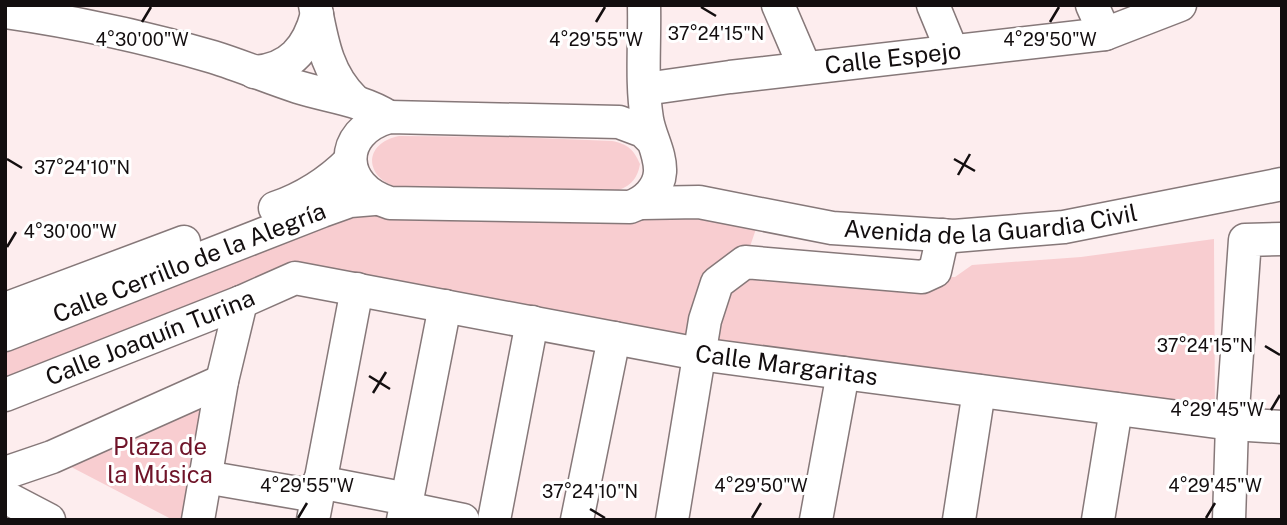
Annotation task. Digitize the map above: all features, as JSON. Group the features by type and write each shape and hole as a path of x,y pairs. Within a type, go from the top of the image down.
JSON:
{"street":[{"path":"642,203 653,191 660,174 648,120 645,89 645,5"},
{"path":"778,5 805,68"},
{"path":"933,5 953,51"},
{"path":"1092,5 1105,34"},
{"name":"Calle Espejo","path":"645,89 1105,34 1180,5"},
{"path":"254,72 279,67 303,50 312,34 316,10"},
{"path":"316,10 327,62 334,77 354,100"},
{"path":"5,12 152,40 301,88 354,100 376,108 389,117 619,122 643,131 672,176 699,202"},
{"path":"301,88 321,101 332,113 351,154 354,176 374,199"},
{"path":"619,122 640,103 645,89"},
{"name":"Calle Cerrillo de la Alegría","path":"5,309 300,199 337,174 351,154 362,130 374,121 389,117"},
{"name":"Avenida de la Guardia Civil","path":"642,203 699,202 831,228 943,235 1012,233 1064,227 1282,184"},
{"name":"Calle Cerrillo de la Alegría","path":"5,335 350,201 374,199 411,204 630,206 642,203"},
{"path":"672,520 705,320 717,283 745,262 922,277 935,271 943,235"},
{"path":"1229,520 1232,424 1245,240 1282,239"},
{"name":"Calle Margaritas","path":"295,278 699,354 1232,424 1282,427"},
{"name":"Calle Joaquín Turina","path":"5,395 242,302 295,278"},
{"path":"316,499 357,289"},
{"path":"198,520 222,381 242,302"},
{"path":"405,509 446,306"},
{"path":"494,520 532,322"},
{"path":"577,520 614,338"},
{"path":"816,520 843,373"},
{"path":"5,473 52,457 222,381"},
{"path":"959,520 979,391"},
{"path":"1098,520 1116,409"},
{"path":"205,477 316,499 405,509 463,520"},
{"path":"5,497 49,520"}],"green space":[{"path":"399,136 612,141 630,148 640,164 637,175 631,182 613,192 400,188 380,178 372,162 378,146"},
{"path":"374,199 630,207 757,226 745,261 922,277 955,277 972,265 1081,257 1214,239 1215,422 295,278 5,395 5,333"},
{"name":"Plaza de la Música","path":"222,381 198,520 173,520 52,457"}]}
